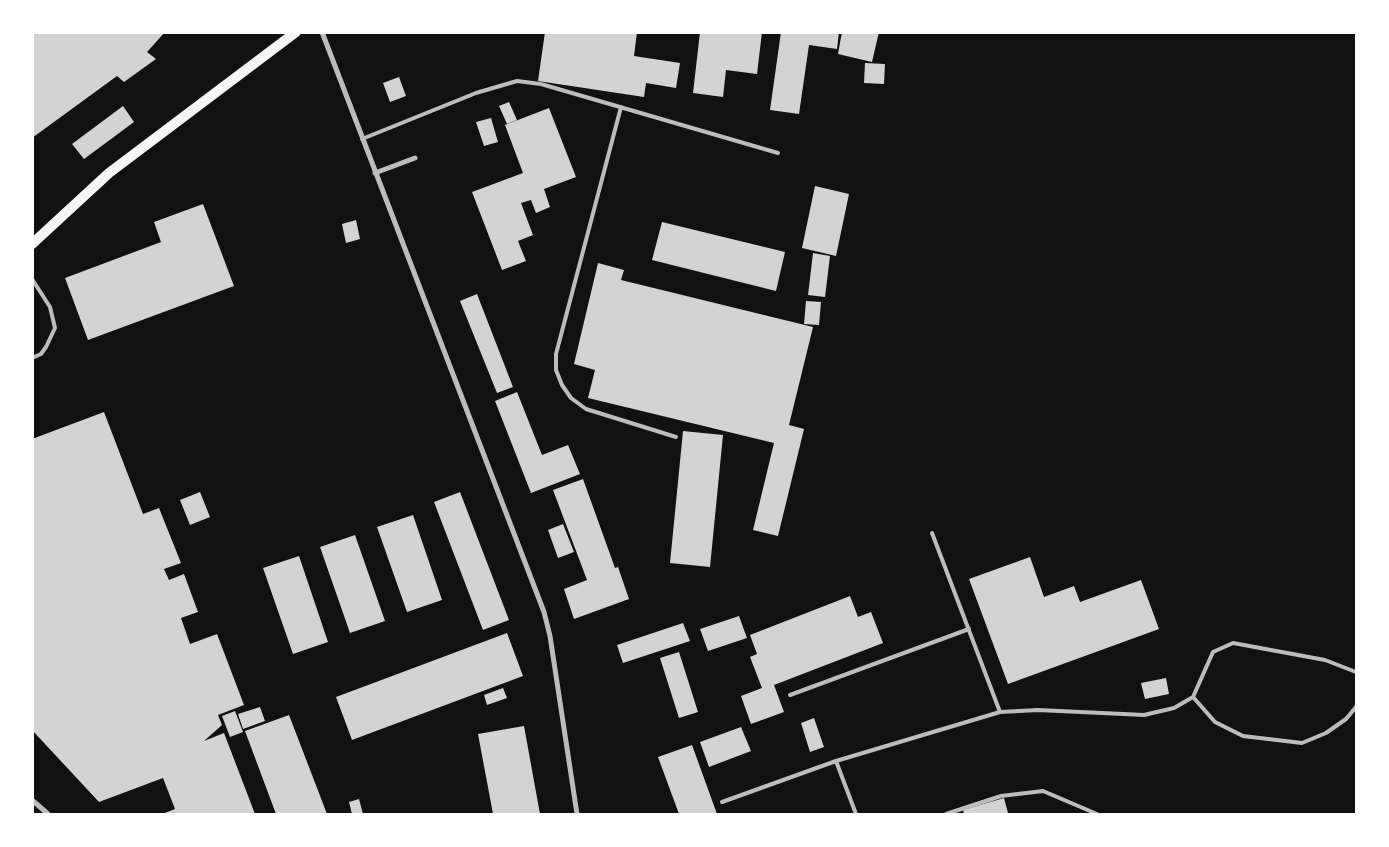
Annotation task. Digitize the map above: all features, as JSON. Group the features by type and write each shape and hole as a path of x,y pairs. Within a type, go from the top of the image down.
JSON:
{"main road":[{"path":"32,244 110,173 296,32"}],"street":[{"path":"322,32 544,612 550,636 576,814"},
{"path":"375,173 415,158"},
{"path":"32,800 48,814"}],"lane":[{"path":"362,139 476,93 517,81 541,84 778,153"},
{"path":"621,107 556,354 556,370 562,385 571,398 586,409 676,437"},
{"path":"32,279 50,307 55,328 41,354 32,358"},
{"path":"932,533 1000,712"},
{"path":"790,695 969,630"},
{"path":"722,802 836,761 1000,712 1038,710 1144,715 1174,708 1193,697 1212,652 1233,642 1325,660 1356,672"},
{"path":"1193,697 1215,722 1243,736 1302,743 1326,733 1346,719 1356,707"},
{"path":"836,761 856,814"},
{"path":"946,814 1001,796 1043,791 1097,814"}],"building":[{"path":"32,32 165,32 147,52 156,59 124,82 117,76 32,138"},
{"path":"545,32 637,32 634,56 680,63 676,88 646,83 644,97 538,81"},
{"path":"700,32 762,32 757,74 726,70 723,97 693,93"},
{"path":"781,32 839,32 837,49 809,45 799,114 770,110"},
{"path":"842,32 879,32 872,62 838,54"},
{"path":"865,63 885,64 884,84 864,83"},
{"path":"399,77 406,96 390,102 383,83"},
{"path":"509,102 517,120 507,124 499,106"},
{"path":"123,106 134,122 84,159 72,144"},
{"path":"549,108 576,177 544,189 550,207 536,213 531,200 521,203 533,235 518,241 526,261 502,270 472,192 523,173 505,125"},
{"path":"491,118 498,142 484,146 476,122"},
{"path":"815,186 849,194 836,256 802,248"},
{"path":"203,204 234,286 88,340 65,278 161,242 154,222"},
{"path":"356,220 360,239 346,243 342,224"},
{"path":"662,222 785,252 776,291 652,260"},
{"path":"813,253 830,256 825,297 808,295"},
{"path":"598,263 624,270 621,280 813,327 789,425 804,429 778,536 753,530 774,443 588,398 595,370 574,364"},
{"path":"477,294 513,387 497,393 460,301"},
{"path":"806,301 821,302 819,325 804,324"},
{"path":"517,392 542,455 568,445 580,474 531,493 495,401"},
{"path":"104,412 143,514 159,508 181,563 164,569 169,580 184,574 198,612 181,618 190,644 217,634 244,705 218,715 222,725 204,741 224,733 255,814 162,814 175,809 163,778 99,802 32,730 32,439"},
{"path":"683,431 723,435 710,567 670,563"},
{"path":"583,479 615,568 618,567 629,599 574,619 564,589 587,580 553,490"},
{"path":"200,492 210,517 190,525 180,500"},
{"path":"460,492 509,620 483,630 434,502"},
{"path":"413,515 442,600 407,612 377,527"},
{"path":"563,524 574,552 558,558 548,530"},
{"path":"355,535 385,621 350,633 320,547"},
{"path":"299,556 328,642 293,654 263,568"},
{"path":"1030,557 1044,597 1074,586 1080,602 1141,580 1159,629 1008,684 969,579"},
{"path":"850,596 858,617 871,612 883,643 774,685 784,712 751,724 741,696 762,688 750,657 757,654 750,635"},
{"path":"739,616 747,638 708,651 700,629"},
{"path":"683,623 690,641 623,663 617,645"},
{"path":"507,633 523,676 352,740 336,697"},
{"path":"679,652 698,712 679,718 660,658"},
{"path":"1166,678 1169,694 1145,699 1141,683"},
{"path":"503,688 507,698 487,705 484,695"},
{"path":"260,707 265,721 243,729 238,714"},
{"path":"235,711 243,732 230,737 222,716"},
{"path":"289,715 327,814 276,814 245,731"},
{"path":"814,718 824,747 810,752 801,723"},
{"path":"524,726 540,814 493,814 478,734"},
{"path":"741,727 751,751 709,767 700,742"},
{"path":"692,745 717,814 679,814 658,757"},
{"path":"1004,798 1008,813 964,814 963,810"},
{"path":"359,799 363,814 352,814 349,802"}]}
